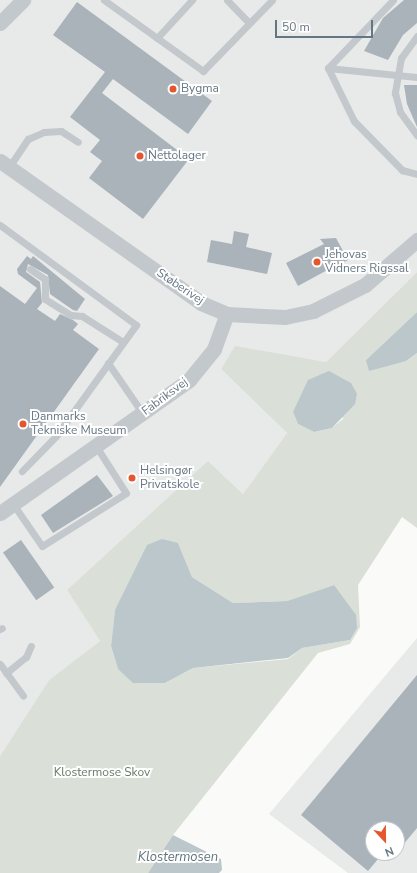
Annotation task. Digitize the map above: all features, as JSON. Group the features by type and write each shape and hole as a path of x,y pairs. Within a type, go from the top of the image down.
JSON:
{"street":[{"path":"0,23 18,1"},
{"name":"Støberivej","path":"5,164 201,303 227,314 285,317 313,311 365,285 417,240"},
{"name":"Fabriksvej","path":"0,513 143,414 202,366 214,349 227,314"}],"lane":[{"path":"104,0 202,71 272,0"},
{"path":"157,38 192,0"},
{"path":"227,0 249,23"},
{"path":"328,68 393,0"},
{"path":"417,36 400,58 395,73 395,93 400,112 417,135"},
{"path":"328,68 395,73 417,77"},
{"path":"328,68 354,121 402,170 417,174"},
{"path":"5,164 28,139 44,132 61,131 78,142"},
{"path":"0,225 136,324 56,436 22,472"},
{"path":"30,269 45,279 45,299 123,342"},
{"path":"108,363 143,414"},
{"path":"13,504 42,546 126,493 96,446"},
{"path":"6,673 26,657 31,646"},
{"path":"0,664 23,696"}],"shaded area":[{"path":"0,0 417,0 417,272 326,362 235,347 221,369 287,433 243,494 209,462 67,590 100,641 49,680 0,756"},
{"path":"417,638 417,873 348,873 269,814"}],"green space":[{"name":"Klostermose Skov","path":"417,272 417,312 366,360 406,361 417,353 417,528 402,517 358,585 360,627 350,644 318,653 173,835 148,873 0,873 0,756 49,680 100,641 67,590 208,461 243,494 287,433 221,369 235,346 326,362","holes":["293,412 344,418 332,428 314,432 298,424","178,543 192,577 233,603 287,601 334,585 350,640 302,648 288,659 193,668 165,683 118,669 111,646 115,610"]}],"water":[{"path":"417,312 417,353 406,361 369,371 366,360"},
{"path":"329,371 351,383 357,394 355,404 332,428 314,432 298,424 293,412 308,380"},
{"path":"162,539 178,543 192,577 233,603 287,601 334,585 356,615 357,628 350,640 302,648 288,658 193,668 165,683 133,683 118,669 111,646 115,610 147,545"},
{"name":"Klostermosen","path":"173,835 221,859 222,870 219,873 148,873"}],"building":[{"path":"404,0 417,0 417,23 403,35 388,60 364,51 383,18"},
{"path":"77,2 212,101 188,134 113,79 102,93 189,159 143,219 89,178 102,161 90,152 100,140 70,117 105,72 53,35"},
{"path":"404,85 417,85 417,127 407,104"},
{"path":"234,231 249,234 246,247 272,253 267,274 207,262 211,240 232,244"},
{"name":"Jehovas Vidners Rigssal","path":"336,238 348,260 340,264 342,267 333,272 331,268 298,286 286,263 324,244 320,239"},
{"name":"Danmarks Tekniske Museum","path":"27,256 31,259 33,256 85,299 77,311 73,310 50,294 48,275 28,264 26,272 40,282 42,303 37,309 55,321 60,314 73,320 78,324 73,330 99,349 0,487 0,286 25,304 37,288 18,274 17,269"},
{"path":"97,475 113,496 53,533 41,515"},
{"path":"21,540 54,588 36,600 3,553"},
{"path":"417,675 417,828 405,842 405,821 365,821 365,861 376,861 368,871 301,815"}],"place":[{"name":"Bygma","path":"173,89"},
{"name":"Nettolager","path":"140,156"},
{"name":"Jehovas Vidners Rigssal","path":"317,262"},
{"name":"Danmarks Tekniske Museum","path":"23,424"},
{"name":"Helsingør Privatskole","path":"132,478"}]}
